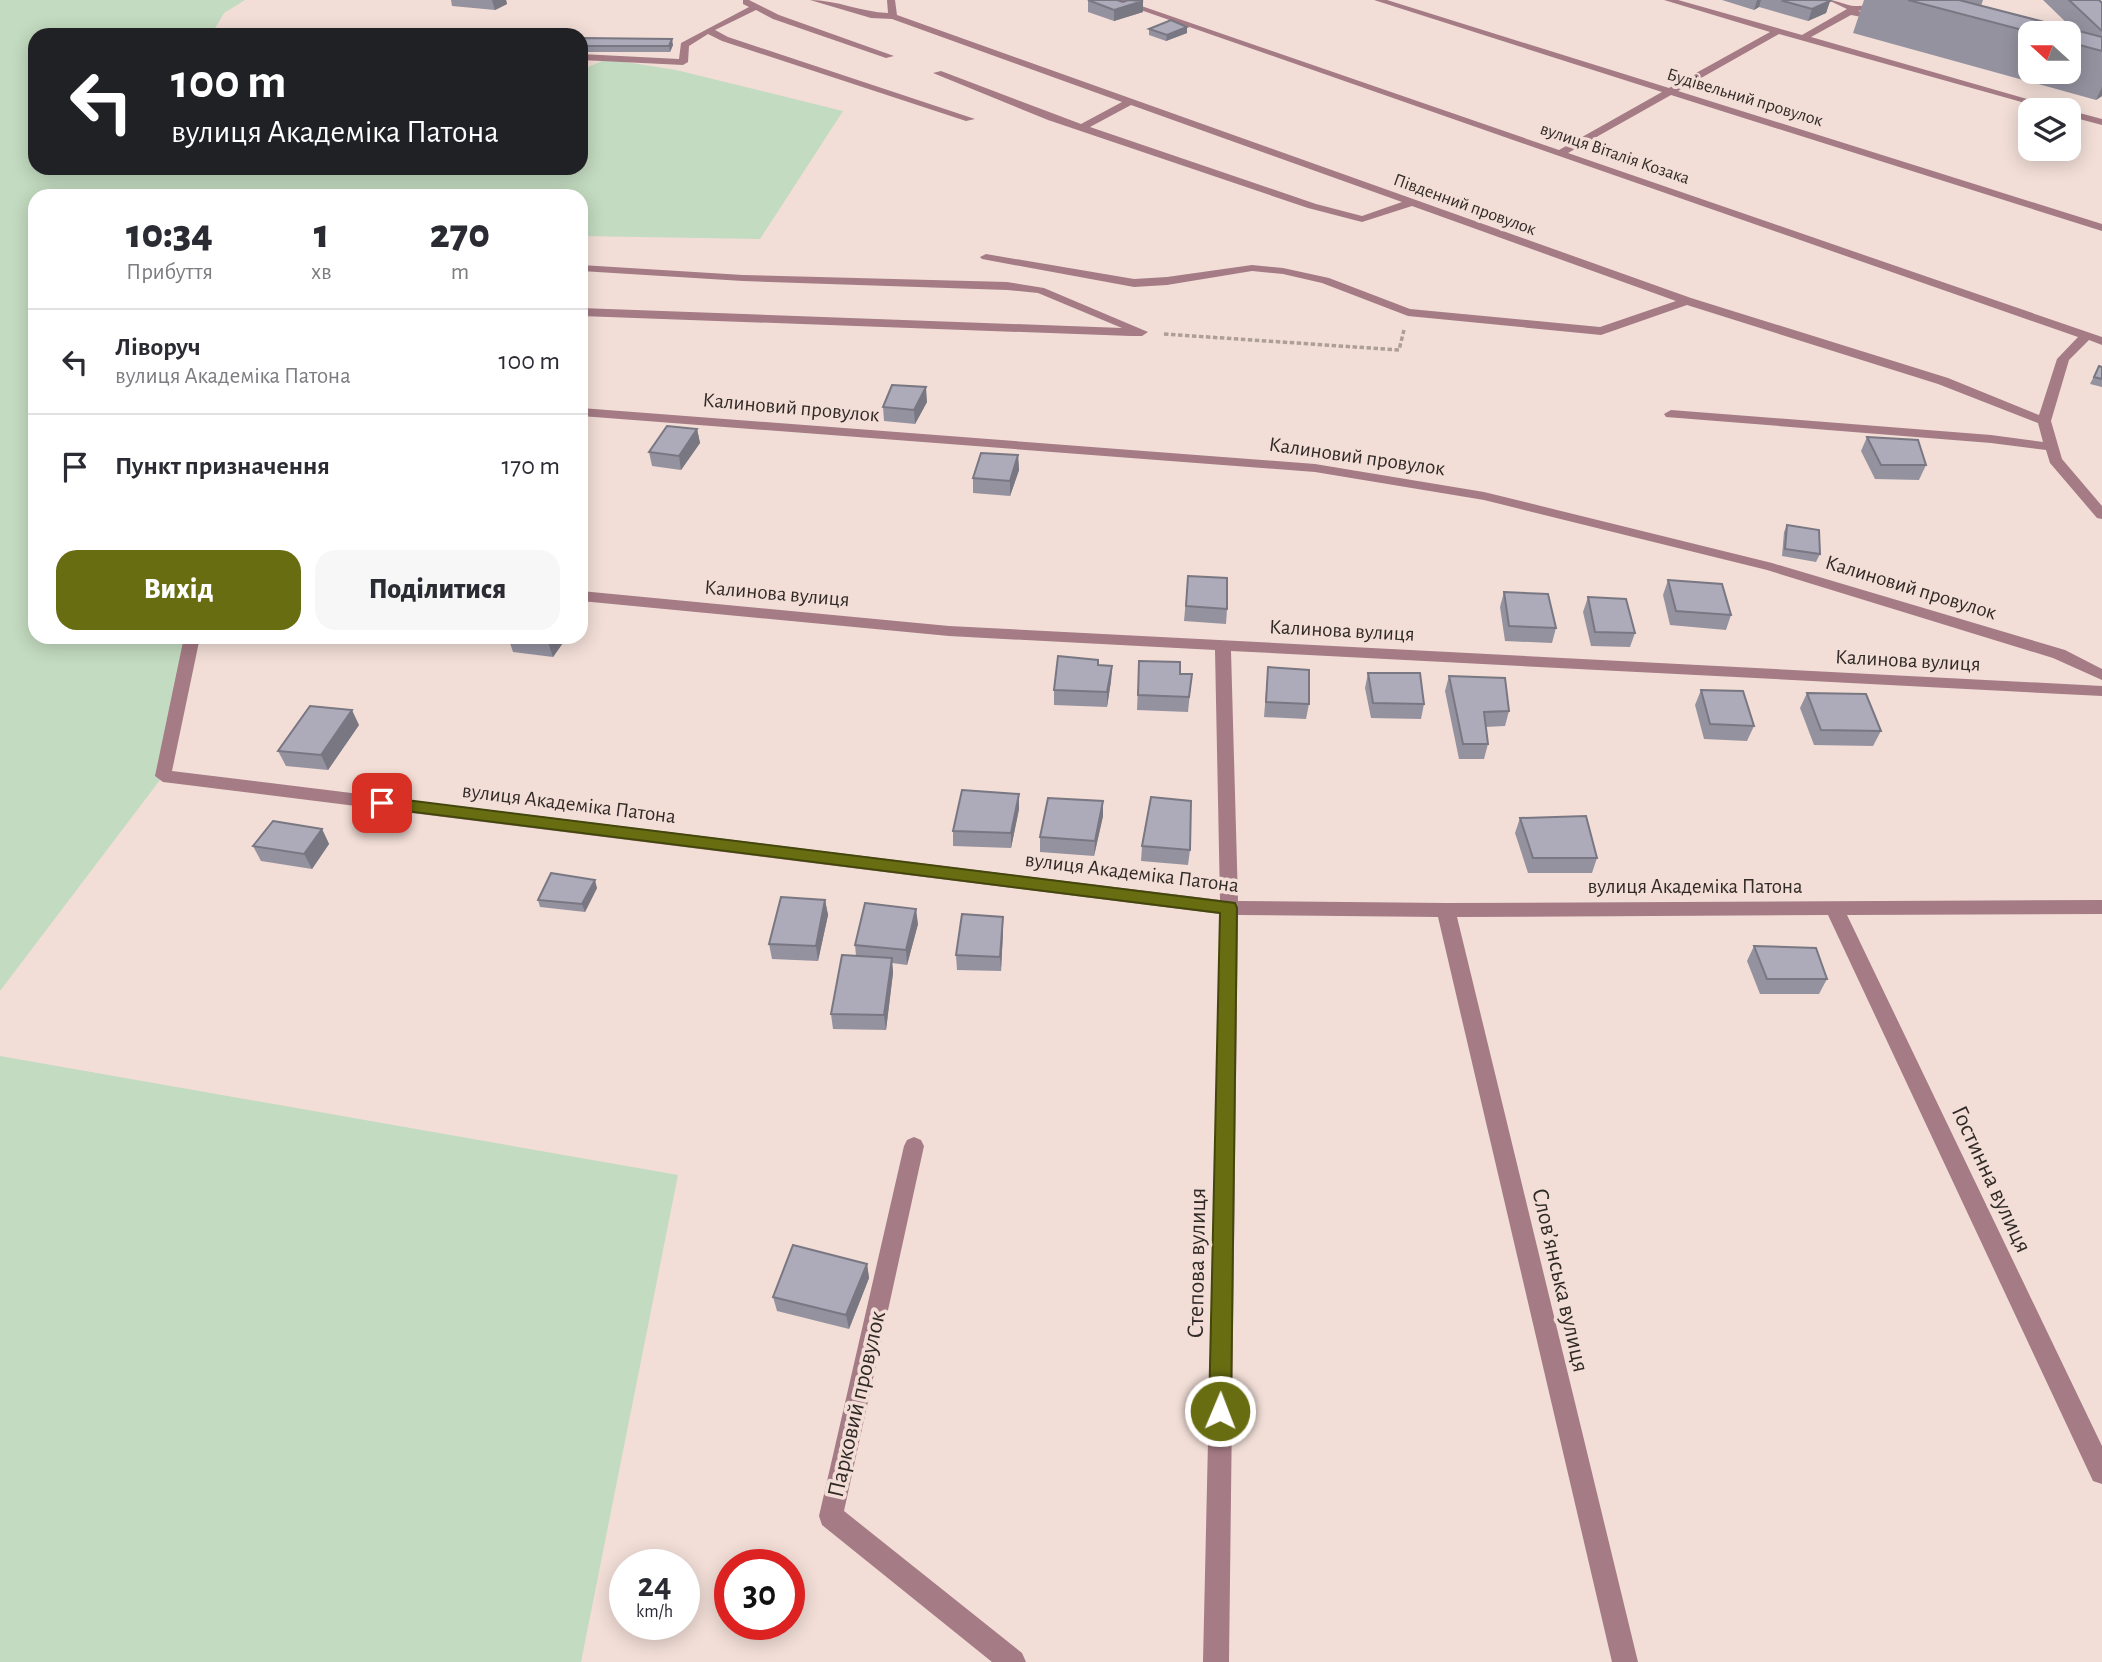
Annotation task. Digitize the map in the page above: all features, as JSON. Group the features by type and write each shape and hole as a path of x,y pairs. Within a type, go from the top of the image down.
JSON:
{"street":[{"path":"743,0 776,17 889,55"},
{"name":"Південний провулок","path":"814,0 871,15 893,16 1687,301 1943,381 2044,421"},
{"path":"891,0 893,16"},
{"name":"вулиця Віталія Козака","path":"1116,0 2102,341"},
{"name":"Будівельний провулок","path":"1378,0 2102,228"},
{"path":"1668,0 2018,98"},
{"path":"1832,0 1853,10 1889,21"},
{"path":"1803,38 1853,10 1897,0"},
{"path":"588,57 683,62 684,45 756,7"},
{"path":"708,30 725,39 970,120"},
{"path":"1561,153 1778,31"},
{"path":"938,74 1052,118 1312,206 1362,219 1410,203"},
{"path":"1082,127 1129,102"},
{"path":"2081,116 2102,122"},
{"path":"986,257 1134,283 1167,281 1252,268 1283,271 1325,280 1408,312 1601,331 1687,301"},
{"path":"588,268 743,278 811,278 1018,287 1040,290 1142,332"},
{"path":"588,313 1142,332"},
{"path":"2087,335 2063,359 2044,421 2055,460 2102,515"},
{"name":"Калиновий провулок","path":"588,413 1315,468 1485,496 1772,567 2059,654 2102,674"},
{"path":"1671,414 1992,439 2050,447"},
{"name":"Калинова вулиця","path":"588,597 949,631 2102,691"},
{"name":"вулиця Академіка Патона","path":"191,644 163,776 1229,908 1447,910 2102,907"},
{"name":"Степова вулиця","path":"1216,1662 1229,908 1223,645"},
{"name":"Гостинна вулиця","path":"1834,908 2102,1472"},
{"name":"Словʼянська вулиця","path":"1447,910 1625,1662"},
{"name":"Парковий провулок","path":"914,1146 831,1516 1013,1662"}],"path":[{"path":"1142,332 1399,351 1408,312"}],"green space":[{"path":"0,0 245,0 224,13 215,28 28,28 28,175 588,175 588,67 607,59 676,70 843,111 760,239 588,236 588,189 28,189 28,644 191,644 163,776 0,991"},
{"path":"0,1056 678,1175 581,1662 0,1662"}],"building":[{"path":"1088,0 1123,2 1143,1 1114,10"},
{"path":"1908,0 1959,0 2040,21 2018,21 2018,29"},
{"path":"2069,0 2099,0 2102,3 2102,31"},
{"path":"1783,1 1830,1 1812,9"},
{"path":"1171,20 1187,27 1167,35 1149,29"},
{"path":"2081,32 2102,37 2102,51 2081,45"},
{"path":"588,38 672,39 669,46 588,46"},
{"path":"2099,366 2102,367 2102,379 2094,377"},
{"path":"892,385 926,387 914,410 883,407"},
{"path":"667,426 697,429 679,456 649,452"},
{"path":"1867,437 1918,440 1926,465 1881,465"},
{"path":"981,453 1018,455 1010,481 973,478"},
{"path":"1787,525 1819,530 1820,554 1785,549"},
{"path":"1188,576 1227,578 1227,609 1186,606"},
{"path":"1668,580 1722,584 1731,615 1676,611"},
{"path":"1504,592 1548,594 1556,628 1509,626"},
{"path":"1588,597 1626,599 1635,633 1595,632"},
{"path":"1058,656 1098,660 1098,665 1112,666 1107,692 1054,690"},
{"path":"1139,661 1180,662 1180,674 1192,674 1189,697 1138,695"},
{"path":"1268,667 1309,670 1309,704 1266,702"},
{"path":"1368,673 1420,673 1424,704 1373,703"},
{"path":"1449,676 1505,678 1509,711 1484,712 1488,744 1463,744"},
{"path":"1701,690 1743,691 1754,726 1710,724"},
{"path":"1807,693 1866,694 1881,731 1821,730"},
{"path":"310,706 352,710 321,755 278,751"},
{"path":"962,790 1019,794 1011,833 953,831"},
{"path":"1151,797 1191,801 1190,850 1142,846"},
{"path":"1048,798 1103,801 1095,841 1040,837"},
{"path":"1586,816 1597,858 1533,858 1520,818"},
{"path":"273,821 322,829 304,854 253,846"},
{"path":"551,873 595,880 582,904 538,900"},
{"path":"781,897 825,900 816,946 769,944"},
{"path":"865,903 916,909 906,950 855,945"},
{"path":"962,914 1003,917 1000,957 956,955"},
{"path":"1754,946 1816,948 1827,979 1767,979"},
{"path":"842,955 892,958 884,1015 831,1014"},
{"path":"793,1245 867,1264 846,1315 773,1297"}],"route":[{"path":"382,803 1229,908 1220,1411"}]}
